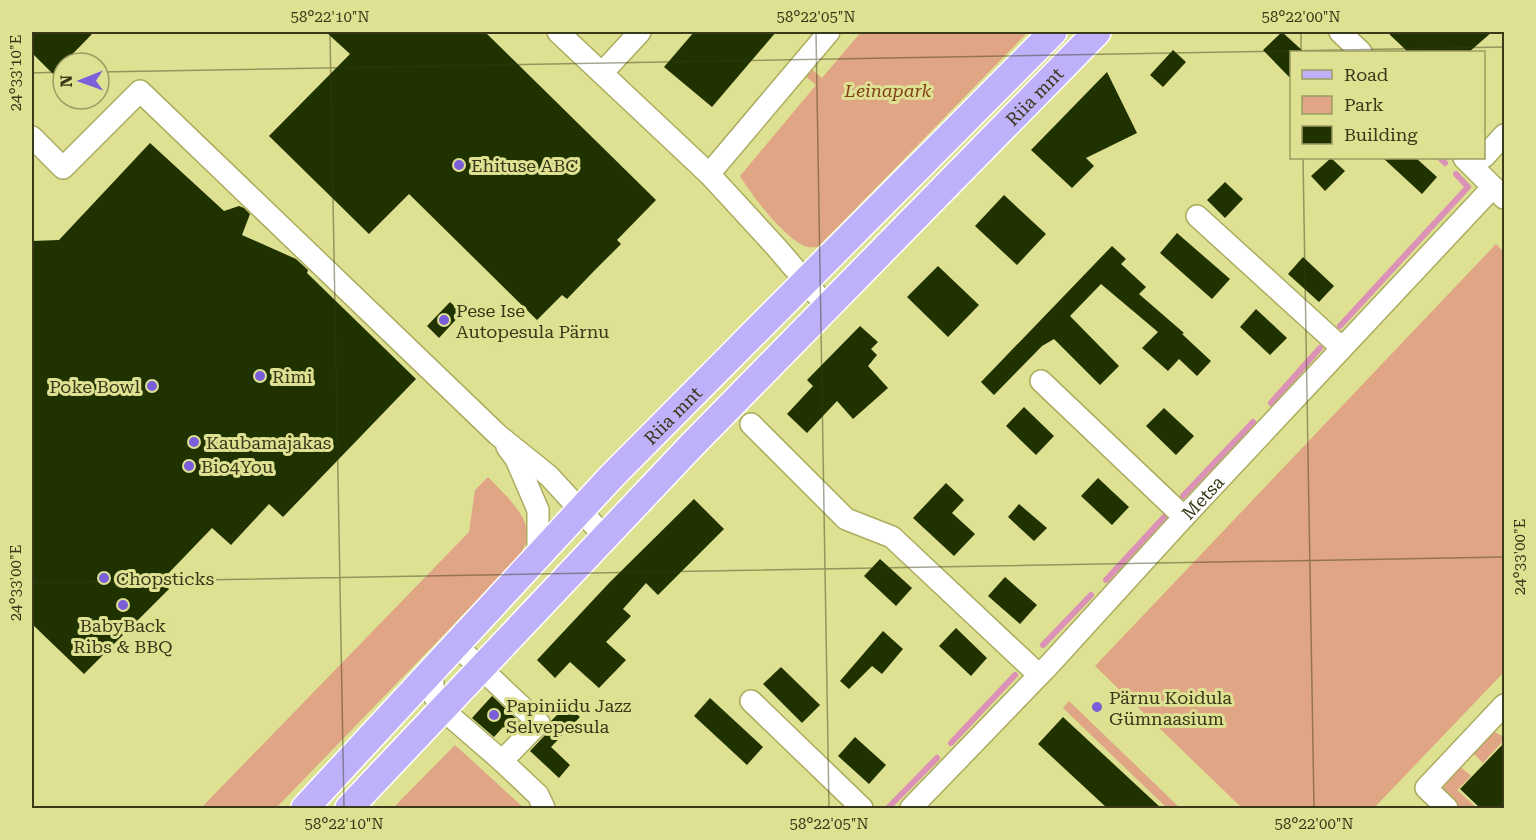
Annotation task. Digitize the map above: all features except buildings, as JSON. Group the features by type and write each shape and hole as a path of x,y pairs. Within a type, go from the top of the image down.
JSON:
{"main road":[{"name":"Riia mnt","path":"304,808 612,476 1053,32"},
{"name":"Riia mnt","path":"349,808 605,537 1096,32"}],"street":[{"path":"558,32 709,174 828,308"},
{"path":"602,73 640,32"},
{"path":"709,174 829,32"},
{"path":"1340,32 1360,51"},
{"path":"32,137 63,168 140,91 498,435 549,476 605,537"},
{"path":"1485,152 1504,135"},
{"path":"1476,160 1499,192"},
{"name":"Metsa","path":"911,808 1039,675 1342,348 1499,192"},
{"path":"1197,216 1342,348"},
{"path":"1041,381 1184,517"},
{"path":"752,424 846,519 892,537 1039,675"},
{"path":"498,435 516,459 538,510 538,557"},
{"path":"456,645 539,723 502,760"},
{"path":"433,669 433,694 442,709 502,760 538,795 544,808"},
{"path":"751,701 862,808"},
{"path":"1447,808 1426,788 1504,705"}],"green space":[{"name":"Leinapark","path":"861,32 1028,32 818,247 806,247 795,241 778,225 740,176 816,85 804,75 810,68 822,78"},
{"path":"1496,244 1504,252 1504,672 1374,808 1242,808 1095,666"},
{"path":"488,477 520,513 527,529 523,549 517,559 276,808 201,808 469,532 475,490"},
{"path":"1069,701 1180,808 1167,808 1063,708"},
{"path":"1491,730 1504,737 1504,740 1483,763 1471,751"},
{"path":"455,745 524,808 393,808"},
{"path":"1457,764 1471,776 1457,790 1477,808 1452,808 1442,797 1444,782"}],"waterway":[{"path":"1441,159 1445,163"},
{"path":"1340,326 1468,187 1456,174"},
{"path":"1271,403 1320,348"},
{"path":"1183,496 1253,422"},
{"path":"1106,580 1166,515"},
{"path":"1043,645 1091,595"},
{"path":"951,743 1015,675"},
{"path":"888,808 937,758"}],"place":[{"name":"Ehituse ABC","path":"459,165"},
{"name":"Pese Ise Autopesula Pärnu","path":"444,320"},
{"name":"Rimi","path":"260,376"},
{"name":"Poke Bowl","path":"152,386"},
{"name":"Kaubamajakas","path":"194,442"},
{"name":"Bio4You","path":"189,466"},
{"name":"Chopsticks","path":"104,578"},
{"name":"BabyBack Ribs & BBQ","path":"123,605"},
{"name":"Pärnu Koidula Gümnaasium","path":"1097,707"},
{"name":"Papiniidu Jazz Selvepesula","path":"494,715"}]}
